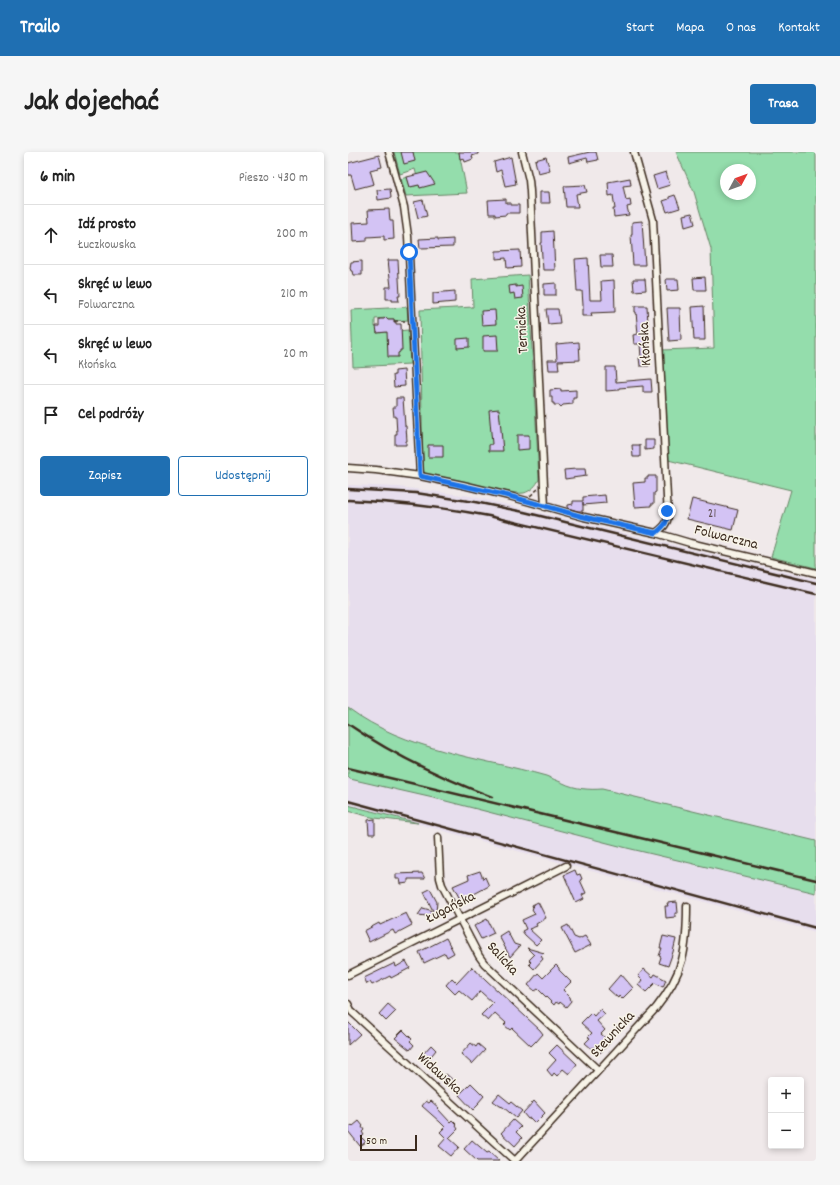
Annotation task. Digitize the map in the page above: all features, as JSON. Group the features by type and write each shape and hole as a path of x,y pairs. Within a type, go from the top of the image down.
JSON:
{"street":[{"path":"389,152 404,207 408,236 420,476"},
{"name":"Ternicka","path":"522,152 529,180 530,191 545,507"},
{"name":"Kłońska","path":"634,152 652,214 654,231 668,517 664,527 656,533"},
{"name":"Folwarczna","path":"348,468 420,476 509,496 584,517 656,533 690,543 816,573"},
{"name":"Salicka","path":"438,837 440,878 442,885 479,956 484,963 598,1070"},
{"name":"Ługańska","path":"348,975 459,918 566,866"},
{"name":"Stewnicka","path":"515,1161 665,997 676,978 681,963 686,941 687,906"},
{"name":"Widawska","path":"348,1004 352,1012 515,1161"}],"path":[{"path":"394,321 408,321"},
{"path":"528,502 533,492 544,488"}],"shaded area":[{"path":"348,485 399,487 470,496 816,579 816,932 348,805"}],"green space":[{"path":"394,152 459,152 467,193 406,196 401,179 407,177 410,187 419,185 415,169 400,174"},
{"path":"676,152 816,152 816,568 771,557 791,490 668,460 662,350 714,348 711,249 694,192"},
{"path":"528,275 538,481 529,491 520,493 488,489 426,474 423,468 420,310 473,307 472,279"},
{"path":"407,307 408,320 394,321 394,319 387,318 375,319 375,327 377,327 377,333 408,330 410,364 353,367 351,310"},
{"path":"348,708 370,722 394,734 444,751 521,769 546,776 577,788 602,789 816,841 816,893 627,848 442,800 350,779 348,777"},
{"path":"348,805 418,823 375,818 348,811"}],"building":[{"path":"401,152 413,152 415,161 404,164"},
{"path":"459,152 478,152 478,154 472,156 473,159 465,162 464,158 460,159"},
{"path":"596,152 598,160 588,162 587,158 569,163 568,157"},
{"path":"379,155 382,167 370,170 374,184 355,189 351,175 348,175 348,163"},
{"path":"511,157 516,184 505,186 501,170 496,172 494,162"},
{"path":"546,157 550,170 538,173 535,160"},
{"path":"427,172 435,184 420,188 419,185 410,187 407,177"},
{"path":"666,172 670,185 657,189 653,176"},
{"path":"630,178 631,185 623,186 626,200 630,199 631,206 627,207 629,215 614,217 613,209 615,209 613,195 609,196 608,182"},
{"path":"585,185 587,192 576,194 578,207 566,207 564,186"},
{"path":"390,189 391,198 378,200 377,190"},
{"path":"540,192 549,192 550,203 540,203"},
{"path":"675,195 680,208 667,212 663,201"},
{"path":"506,199 506,203 511,203 511,205 519,205 519,213 506,213 506,215 495,216 495,214 489,214 488,200"},
{"path":"423,200 427,216 418,218 414,202"},
{"path":"389,209 390,221 393,221 394,239 384,240 384,236 367,237 367,241 353,242 352,223 369,222 368,210"},
{"path":"692,213 695,224 685,227 683,215"},
{"path":"642,221 645,265 633,265 631,235 632,222"},
{"path":"553,231 555,270 543,270 541,243 542,232"},
{"path":"438,238 438,240 453,239 453,247 420,248 419,239"},
{"path":"520,250 521,267 507,268 506,258 496,259 496,251"},
{"path":"600,255 612,255 613,267 601,267"},
{"path":"588,258 590,300 602,300 601,281 614,280 615,312 591,313 592,316 582,316 582,291 577,291 575,259"},
{"path":"388,260 398,260 399,301 386,299 386,287 391,287"},
{"path":"362,261 362,275 353,275 350,268 351,262"},
{"path":"705,277 706,290 694,290 693,278"},
{"path":"633,279 645,279 646,290 634,291"},
{"path":"666,279 678,279 679,290 667,291"},
{"path":"556,283 556,295 544,295 544,284"},
{"path":"516,285 516,287 522,286 523,298 515,299 514,293 510,294 509,286"},
{"path":"455,291 455,302 433,304 433,293"},
{"path":"635,306 647,306 649,343 647,343 649,366 640,366 640,344 634,344 633,335 638,334"},
{"path":"704,306 705,340 694,340 692,307"},
{"path":"667,308 680,308 681,340 669,341"},
{"path":"546,309 558,309 560,323 548,324"},
{"path":"495,310 496,324 482,325 481,311"},
{"path":"386,317 388,319 394,319 396,324 401,324 402,350 398,353 398,357 388,357 387,332 377,333 376,326 379,326 379,319 384,319"},
{"path":"497,335 498,351 483,351 483,336"},
{"path":"469,338 469,347 457,348 457,339"},
{"path":"579,342 580,360 558,361 559,370 549,370 548,360 557,360 556,344"},
{"path":"606,367 615,367 616,382 651,379 652,392 643,392 643,386 619,388 619,390 606,391"},
{"path":"404,370 405,386 394,387 393,375 395,375 395,371"},
{"path":"561,389 561,391 576,390 576,398 573,398 573,404 563,405 561,407 552,403 550,390"},
{"path":"396,398 403,398 407,441 406,445 395,445 395,434 397,434 396,417 394,417 393,407 396,407"},
{"path":"499,409 503,451 489,451 489,445 492,444 489,410"},
{"path":"517,435 529,435 529,449 517,450"},
{"path":"645,440 654,440 654,449 645,450"},
{"path":"428,445 443,445 443,457 428,457"},
{"path":"632,445 640,445 640,457 633,457"},
{"path":"585,469 586,476 565,479 564,470"},
{"path":"648,476 656,476 654,504 651,504 651,506 635,507 633,483 645,482 645,478 648,478"},
{"path":"605,495 606,503 583,505 583,511 568,508 568,505 573,504 573,501 583,501 583,497"},
{"path":"692,499 738,510 733,530 687,519"},
{"path":"375,819 375,834 369,834 368,820"},
{"path":"575,870 577,875 580,874 582,879 580,880 586,893 582,895 584,899 576,903 564,875"},
{"path":"480,871 483,879 485,877 489,886 461,901 453,886 469,879 468,875"},
{"path":"422,873 425,879 408,879 408,883 401,884 400,879 396,879 396,874"},
{"path":"430,889 437,902 437,912 435,915 434,913 427,916 418,915 423,908 433,911 424,892"},
{"path":"538,902 546,918 536,924 537,926 529,929 541,940 536,945 522,931 526,929 522,920 535,914 532,909 532,905"},
{"path":"677,902 678,913 675,913 675,917 666,918 665,906 668,906 667,903"},
{"path":"406,913 412,925 395,934 393,930 369,942 364,931 379,923 380,925"},
{"path":"487,919 494,933 481,939 474,926"},
{"path":"568,925 574,937 579,939 585,936 591,945 575,953 562,928"},
{"path":"507,931 514,944 520,946 510,957 499,936"},
{"path":"663,936 676,939 668,966 659,963 661,957 659,956 662,948 660,948"},
{"path":"446,938 454,953 447,957 445,953 424,963 419,952"},
{"path":"527,948 544,953 541,956 543,959 534,969 529,964 531,962 529,960 534,955"},
{"path":"406,961 410,968 391,978 390,976 372,985 370,982 367,984 364,978 395,963 396,967"},
{"path":"556,965 571,982 563,990 570,997 571,1001 566,1007 560,1002 559,1004 556,1002 554,1005 538,989 535,991 528,985 538,973 543,978"},
{"path":"472,967 543,1034 531,1046 512,1028 510,1030 504,1025 506,1023 495,1013 488,1021 481,1015 493,1003 481,992 472,1001 459,990 455,994 446,985 452,978 457,983"},
{"path":"644,969 653,977 655,974 666,980 663,987 655,983 646,992 638,985 642,980 638,976"},
{"path":"621,974 633,988 622,999 619,996 618,998 608,989"},
{"path":"388,1004 396,1011 386,1021 379,1014"},
{"path":"600,1009 605,1014 597,1021 605,1030 601,1034 610,1042 600,1053 585,1043 590,1038 588,1037 592,1033 581,1023 591,1013 594,1016"},
{"path":"348,1022 360,1034 348,1045"},
{"path":"403,1030 412,1039 410,1041 414,1045 410,1050 395,1038"},
{"path":"471,1043 476,1047 478,1044 485,1050 472,1064 461,1054"},
{"path":"431,1045 436,1050 428,1060 422,1055"},
{"path":"557,1045 577,1064 569,1074 563,1069 557,1076 554,1073 552,1076 547,1070 556,1060 549,1053"},
{"path":"446,1074 454,1081 448,1087 441,1080"},
{"path":"471,1083 484,1096 473,1110 459,1095"},
{"path":"499,1094 522,1111 516,1118 493,1101"},
{"path":"426,1101 429,1103 431,1101 439,1108 438,1109 450,1122 452,1120 457,1125 456,1126 458,1129 449,1138 459,1147 451,1156 439,1146 446,1138 440,1132 445,1127 422,1106"},
{"path":"534,1101 545,1113 535,1123 530,1118 528,1119 523,1113"},
{"path":"513,1120 521,1127 516,1132 522,1138 515,1146 501,1133"},
{"path":"359,1121 364,1130 362,1132 364,1135 361,1137 366,1142 360,1146 348,1131 348,1128"},
{"path":"472,1140 499,1161 477,1161 464,1149"}],"railway":[{"path":"348,489 416,493 475,502 524,512 816,583"},
{"path":"348,500 419,505 489,516 816,594"},
{"path":"348,724 400,756 455,782 492,797"},
{"path":"348,768 816,880"},
{"path":"348,801 816,928"}],"route":[{"path":"409,252 420,476 509,496 584,517 656,533 664,527 667,522 667,511"}]}
